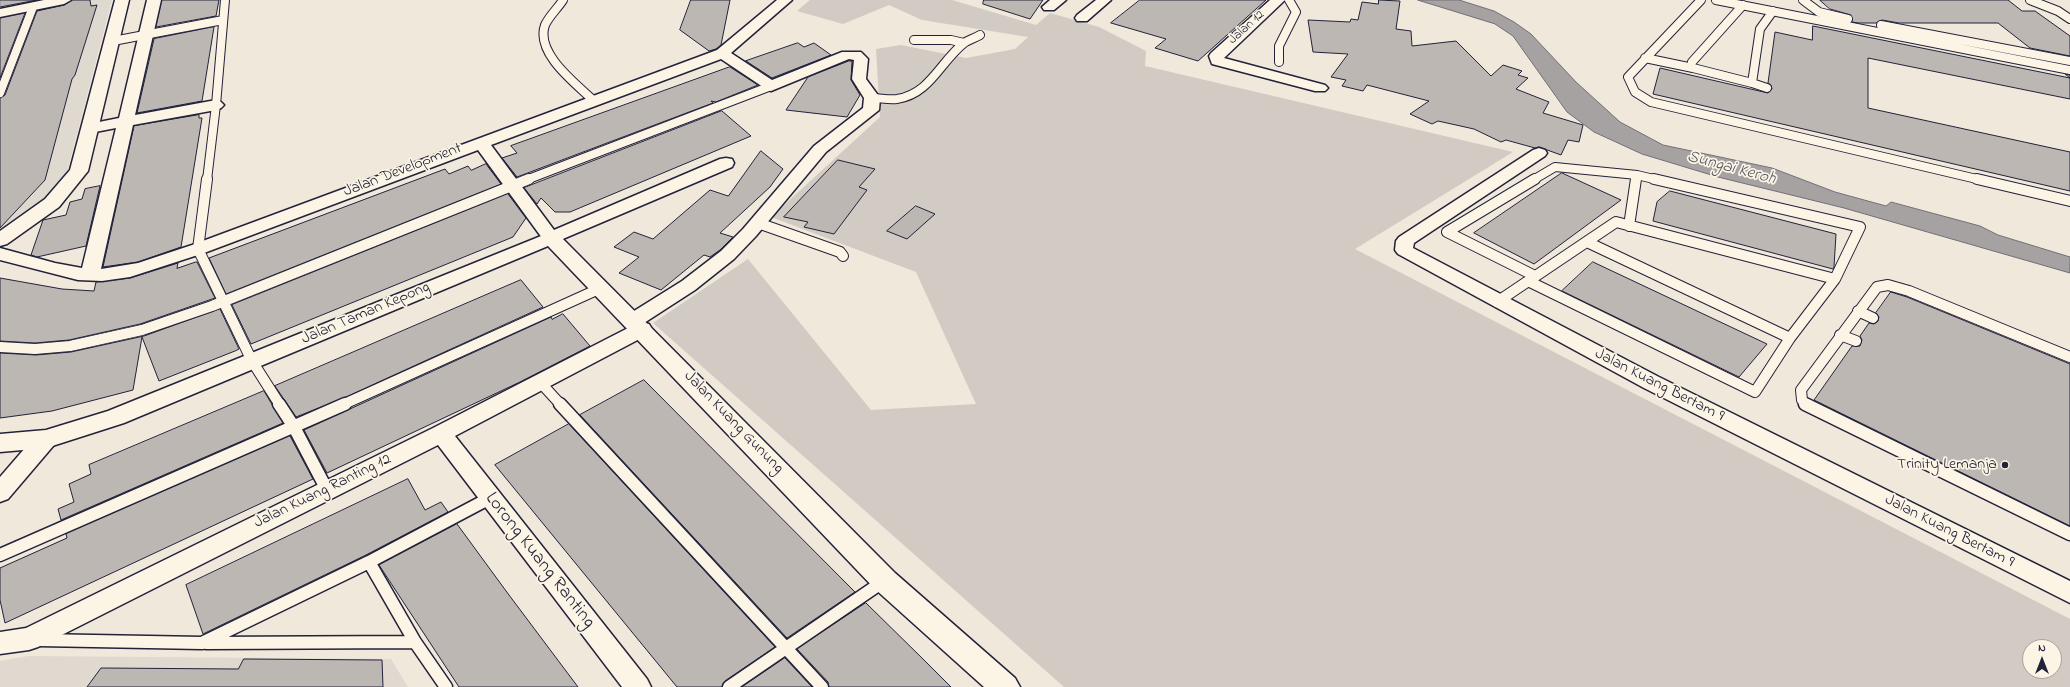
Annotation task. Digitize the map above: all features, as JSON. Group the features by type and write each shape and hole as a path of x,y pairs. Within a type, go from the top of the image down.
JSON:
{"street":[{"path":"0,13 64,0"},
{"path":"0,240 52,203 79,171 113,41 122,0"},
{"path":"90,275 154,0"},
{"name":"Jalan Development","path":"0,254 54,269 90,275 120,272 141,267 198,249 480,142 722,53 785,0"},
{"path":"1082,18 1104,0"},
{"name":"Jalan 12","path":"1278,0 1216,56 1217,61 1320,88"},
{"path":"722,53 771,86 847,55 856,55 861,59 859,79 872,98"},
{"name":"Jalan Kuang Ranting 12","path":"0,643 29,639 441,434 540,382 637,325 711,268 758,223 829,140 871,110 872,98"},
{"path":"90,128 216,105"},
{"name":"Jalan Kuang Gunung","path":"480,142 551,238 885,581 1005,687"},
{"name":"Jalan Kuang Bertam 9","path":"1540,153 1405,241 1404,250 1497,302 2070,593"},
{"name":"Jalan Taman Kepong","path":"0,443 46,439 116,417 551,238 726,162"},
{"name":"Lorong Kuang Ranting","path":"441,434 638,687"},
{"path":"0,492 46,439"}],"lane":[{"path":"226,0 216,105 198,249 252,362 294,427 327,490"},
{"path":"563,0 546,25 543,39 556,64 593,100"},
{"path":"1279,62 1279,46 1296,12 1289,0"},
{"path":"1701,0 1628,76 1635,92 1651,102 2070,201"},
{"path":"1716,0 2070,70"},
{"path":"1803,0 1819,12 1842,18 2070,60"},
{"path":"2030,0 2058,11 2070,19"},
{"path":"1693,68 1691,66 1692,62 1743,5"},
{"path":"0,93 33,6"},
{"path":"1752,83 1760,29 1773,11"},
{"path":"113,41 223,20"},
{"path":"872,98 902,98 931,82 942,66 964,43 980,36"},
{"path":"914,40 951,40 964,43"},
{"path":"1645,58 1693,68 1767,88"},
{"path":"0,347 23,350 68,347 100,341 131,333 224,302 512,185 771,86"},
{"path":"1555,167 1637,175 1860,227 1835,279 1790,338 1756,392 1532,279 1447,232 1555,167"},
{"path":"1629,226 1637,175"},
{"path":"1497,302 1616,222 1835,279"},
{"path":"758,223 840,252 843,256"},
{"path":"1587,242 1790,338"},
{"path":"2070,357 1897,286 1888,285 1877,287 1840,335 1801,390 1802,400 1806,405 2070,534"},
{"path":"0,555 294,427 601,288"},
{"path":"1858,311 1873,318"},
{"path":"1840,335 1856,341"},
{"path":"540,382 822,687"},
{"path":"202,643 369,562 490,498"},
{"path":"369,562 415,642 446,687"},
{"path":"729,687 885,581"},
{"path":"29,639 202,643 415,642"}],"shaded area":[{"path":"74,0 112,0 67,172 44,201 0,232 0,105 36,8"},
{"path":"810,0 952,0 1036,25 1050,13 1099,27 1146,51 1145,66 1513,152 1355,249 2070,619 2070,687 1064,687 653,323 748,259 871,410 976,404 916,272 771,217 880,117 876,49 901,45 966,58 1015,49 1028,37 922,20 889,5 843,24 797,11"},
{"path":"28,656 391,659 408,687 0,687 0,661"}],"water":[{"name":"Sungai Keroh","path":"1418,0 1459,0 1494,11 1514,22 1531,34 1576,82 1620,122 1663,145 1772,168 1835,192 1886,206 1891,202 1980,226 1998,235 2070,257 2070,273 1844,208 1718,177 1642,154 1594,132 1567,112 1513,36 1495,24"}],"building":[{"path":"0,0 37,0 0,7"},
{"path":"72,0 90,0 91,6 97,5 75,75 72,79 45,180 0,228 0,98 5,95 37,11 64,5"},
{"path":"162,0 219,0 216,16 156,27"},
{"path":"691,0 730,0 721,45 716,49 709,51 680,30"},
{"path":"984,0 1043,0 1030,19 983,4"},
{"path":"1140,0 1266,0 1198,61 1155,48 1166,39 1111,23"},
{"path":"1379,0 1400,1 1396,29 1411,31 1412,46 1456,41 1491,76 1503,65 1522,71 1518,75 1528,78 1516,89 1549,102 1543,113 1583,125 1579,142 1568,140 1561,155 1539,147 1535,148 1506,140 1501,142 1474,129 1438,121 1432,124 1410,114 1429,101 1367,85 1363,91 1342,86 1346,80 1331,77 1348,54 1313,52 1308,20 1350,22 1351,19 1358,20 1362,2 1378,4"},
{"path":"1820,0 2008,0 2022,11 2035,11 2070,36 2070,56 2030,48 1998,23 1899,23 1882,20 1876,23 1859,23 1852,22 1851,15 1830,9"},
{"path":"25,13 0,78 0,18"},
{"path":"1813,26 2070,78 2070,99 1868,58 1868,108 2070,152 2070,191 1653,94 1660,68 1768,93 1772,89 1771,85 1768,83 1775,32 1812,40"},
{"path":"214,27 202,101 137,113 154,39"},
{"path":"798,43 804,47 814,43 831,55 772,78 746,61"},
{"path":"852,61 851,80 860,95 847,117 786,110 808,77"},
{"path":"730,67 758,85 716,102 711,101 713,103 517,177 502,158 517,153 511,146"},
{"path":"722,111 751,136 570,212 555,212 541,198 537,204 524,188"},
{"path":"199,115 199,118 202,118 181,247 138,262 103,267 134,126"},
{"path":"761,151 783,169 770,187 720,233 733,237 720,250 710,257 704,255 661,290 619,273 639,257 614,247 634,232 653,239 710,190 728,196"},
{"path":"838,160 875,169 859,187 867,190 834,234 804,227 808,222 784,217"},
{"path":"486,164 501,184 226,294 209,258 445,169 449,174 468,166 471,170"},
{"path":"1562,173 1621,200 1534,264 1474,233"},
{"path":"100,186 86,246 37,257 31,255 43,220 66,215 70,202 82,199 85,189"},
{"path":"1670,191 1836,234 1834,267 1833,269 1653,221 1657,202"},
{"path":"508,194 526,218 513,237 251,344 232,305"},
{"path":"916,206 935,214 907,239 887,231"},
{"path":"197,262 215,298 140,324 69,340 35,343 0,341 0,278 62,289 94,291 96,282 130,278 178,263 177,268"},
{"path":"1593,262 1767,344 1739,377 1562,291"},
{"path":"521,280 543,307 346,397 296,417 275,386"},
{"name":"Trinity Lemanja","path":"1891,292 1907,297 2070,364 2070,526 1814,400 1852,346 1860,346 1862,340 1860,336 1869,323 1874,324 1878,321 1879,317 1876,313"},
{"path":"220,309 239,349 235,351 159,381 142,337 133,390 52,411 0,418 0,353 36,355 71,352 144,336"},
{"path":"563,314 590,346 520,382 327,473 304,430 551,317 552,319"},
{"path":"644,380 855,592 787,638 580,415"},
{"path":"264,391 283,423 61,520 58,509 74,502 69,484 91,474 89,465"},
{"path":"569,424 775,647 725,681 722,687 677,687 495,465"},
{"path":"290,436 313,479 5,623 0,600 0,568 67,538 66,534"},
{"path":"408,479 425,510 441,502 448,512 366,555 203,634 186,585"},
{"path":"457,524 578,687 459,687 379,565"},
{"path":"866,603 951,687 829,687 828,682 797,649"},
{"path":"785,658 812,687 742,687"},
{"path":"244,659 382,660 383,687 87,687 101,668 238,669"}],"place":[{"name":"Trinity Lemanja","path":"2005,465"}]}
